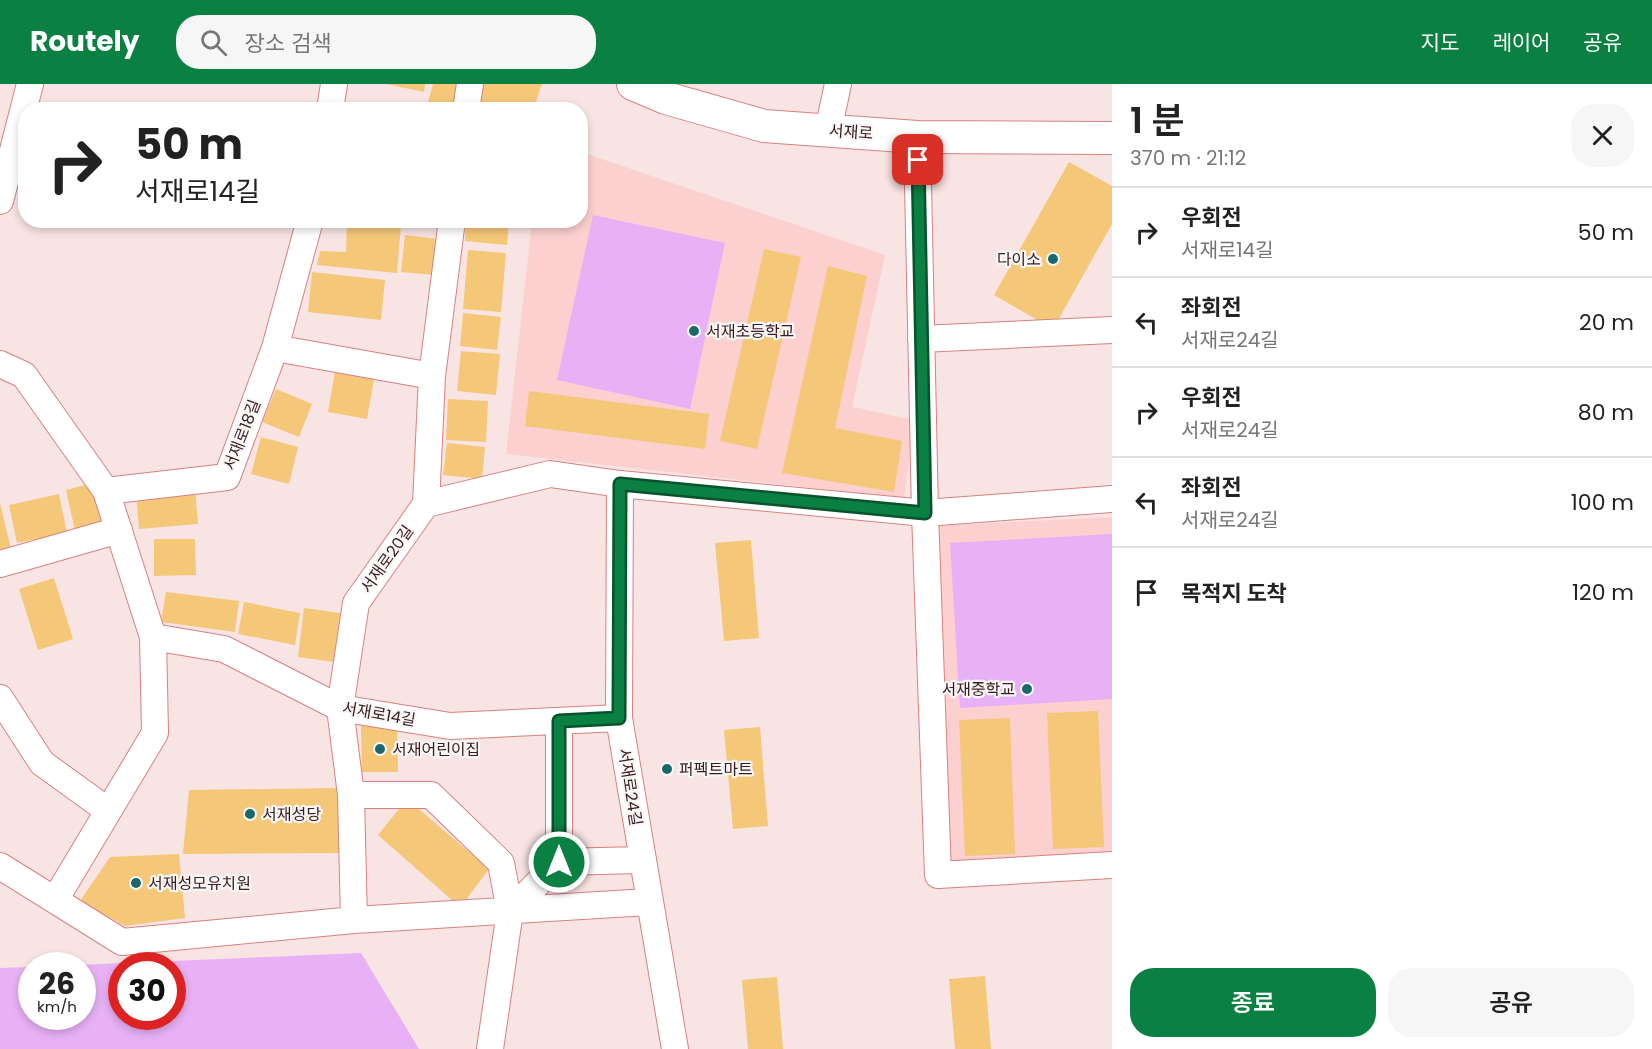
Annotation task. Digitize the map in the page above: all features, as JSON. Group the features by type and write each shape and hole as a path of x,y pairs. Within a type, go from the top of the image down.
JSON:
{"main road":[{"name":"서재로","path":"633,84 666,98 764,126 917,137 1112,138"}],"street":[{"path":"25,102 30,84"},
{"path":"331,102 334,84"},
{"path":"467,102 470,84"},
{"path":"828,131 838,84"},
{"path":"0,201 18,131"},
{"path":"917,137 925,513 938,875 1112,865"},
{"name":"서재로18길","path":"106,491 227,477 275,348 308,228"},
{"path":"451,228 432,376 426,504 550,474 620,484 925,513 1112,499"},
{"path":"921,339 1112,330"},
{"path":"275,348 432,376"},
{"path":"0,364 24,375 106,491 153,638 154,733 55,900"},
{"name":"서재로24길","path":"620,484 619,718 648,902 675,1049"},
{"name":"서재로20길","path":"354,920 351,795 340,708 356,603 426,504"},
{"path":"0,564 119,530"},
{"name":"서재로14길","path":"153,638 224,649 340,708 450,726 619,718"},
{"path":"0,698 42,763 107,810"},
{"path":"559,721 559,862"},
{"path":"351,795 430,795 501,863 510,911 490,1049"},
{"path":"510,911 559,862 641,860"},
{"path":"0,866 123,942 354,920 648,902"}],"shaded area":[{"name":"서재초등학교","path":"588,154 885,255 852,407 914,420 904,498 506,454 531,228 588,228"},
{"path":"593,215 725,243 690,409 557,380"},
{"name":"서재중학교","path":"1112,517 1112,853 951,861 934,526"},
{"path":"1112,534 1112,699 960,708 950,543"},
{"path":"361,953 419,1049 0,1049 0,968 18,967 18,1030 96,1030 96,964 108,964 108,1030 186,1030 186,960"}],"building":[{"path":"386,84 425,84 424,92"},
{"path":"433,84 465,84 462,102 428,102"},
{"path":"481,84 542,84 536,102 479,102"},
{"name":"다이소","path":"1069,162 1112,186 1112,224 1053,329 994,295"},
{"path":"347,228 401,228 397,273 317,265 320,251 346,252"},
{"path":"466,228 508,228 507,245 465,241"},
{"path":"405,235 439,239 435,275 401,272"},
{"path":"764,249 801,257 757,449 720,441"},
{"path":"468,250 506,253 501,312 463,309"},
{"path":"828,266 867,276 835,428 902,441 894,492 782,473"},
{"path":"312,272 385,280 381,320 308,312"},
{"path":"463,313 501,317 497,350 460,346"},
{"path":"461,351 500,354 496,395 457,391"},
{"path":"336,366 375,373 367,419 328,412"},
{"path":"276,389 312,404 299,437 262,422"},
{"path":"529,391 709,414 705,449 525,426"},
{"path":"448,399 488,401 486,442 446,440"},
{"path":"261,437 298,447 289,484 251,474"},
{"path":"447,443 485,447 482,479 443,475"},
{"path":"93,483 103,529 76,535 66,490"},
{"path":"195,489 198,524 139,529 136,493"},
{"path":"59,494 67,533 17,543 9,505"},
{"path":"0,503 12,553 0,556"},
{"path":"154,539 195,539 196,575 154,576"},
{"path":"751,540 759,638 724,641 715,543"},
{"path":"54,578 73,639 38,650 19,589"},
{"path":"166,592 239,601 235,632 161,622"},
{"path":"244,602 300,613 295,645 238,634"},
{"path":"304,608 340,613 334,662 298,657"},
{"path":"1098,711 1104,847 1053,849 1047,713"},
{"path":"1010,718 1015,854 965,856 959,720"},
{"name":"서재어린이집","path":"361,726 397,726 398,772 362,772"},
{"path":"760,727 768,826 733,829 724,730"},
{"name":"서재성당","path":"339,788 342,853 183,854 189,790"},
{"path":"407,799 489,869 465,901 453,901 378,835"},
{"name":"서재성모유치원","path":"179,854 185,918 125,926 80,901 110,857"},
{"path":"985,976 991,1049 955,1049 949,979"},
{"path":"777,977 783,1049 748,1049 742,980"}],"place":[{"name":"다이소","path":"1053,259"},
{"name":"서재초등학교","path":"694,331"},
{"name":"서재중학교","path":"1027,689"},
{"name":"서재어린이집","path":"380,749"},
{"name":"퍼펙트마트","path":"667,769"},
{"name":"서재성당","path":"250,814"},
{"name":"서재성모유치원","path":"136,883"}],"route":[{"path":"559,862 559,721 619,718 620,484 925,513 918,160"}]}
